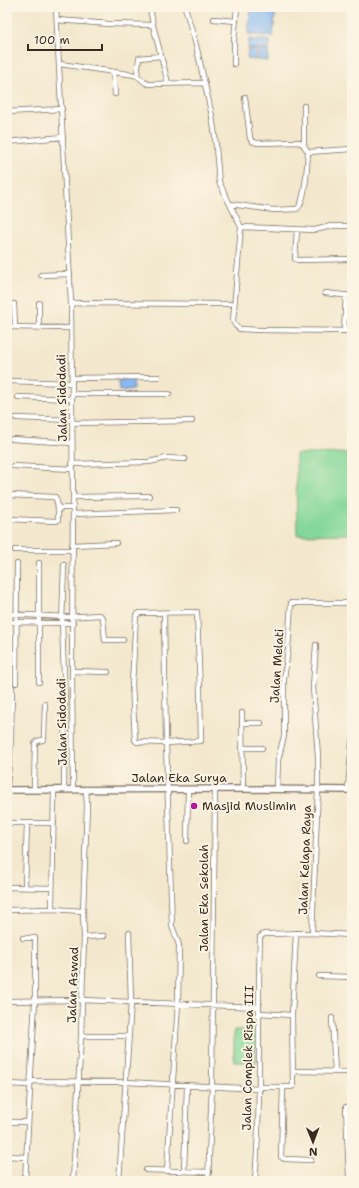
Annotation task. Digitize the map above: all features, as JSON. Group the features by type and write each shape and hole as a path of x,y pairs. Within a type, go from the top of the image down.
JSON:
{"street":[{"name":"Jalan Sidodadi","path":"56,7 71,303 70,328 73,497 73,789"},
{"path":"150,7 153,25 168,83"},
{"path":"185,7 196,45 215,136 218,182 240,227 233,321 236,326 240,328 260,330 352,331"},
{"path":"234,64 234,40 237,7"},
{"path":"214,19 236,21"},
{"path":"57,20 110,24 153,25"},
{"path":"137,76 139,58 161,56"},
{"path":"60,64 137,76 146,84 204,83"},
{"path":"113,72 116,94"},
{"path":"230,204 274,210 299,208 302,202 308,152 299,142 257,143 252,141 250,138 245,97"},
{"path":"304,106 304,146"},
{"path":"7,112 62,109"},
{"path":"7,142 63,137"},
{"path":"308,152 352,149"},
{"path":"240,227 314,230 331,226 352,226"},
{"path":"297,230 295,259 352,259"},
{"path":"41,275 70,274"},
{"path":"325,293 352,296"},
{"path":"344,331 346,296"},
{"path":"39,303 39,327"},
{"path":"71,303 230,304"},
{"path":"14,304 15,327"},
{"path":"7,327 70,328"},
{"path":"7,381 158,377"},
{"path":"18,397 169,394"},
{"path":"16,418 72,421 192,421"},
{"path":"12,439 72,443"},
{"path":"13,466 72,467 149,462 167,458 186,459"},
{"path":"7,495 55,497 57,499 58,520 7,519"},
{"path":"73,497 149,496"},
{"path":"58,508 73,508"},
{"path":"73,514 176,510"},
{"path":"15,550 116,544"},
{"path":"39,563 39,682"},
{"path":"7,789 14,685 17,564"},
{"path":"64,565 62,622 65,702 64,789"},
{"name":"Jalan Melati","path":"277,790 278,760 284,736 284,679 288,649 291,603 352,602"},
{"path":"197,612 201,739 199,742 166,743 138,742 135,740 132,684 136,614 197,612"},
{"path":"164,613 166,743 172,926 179,946 178,1004 167,1170"},
{"path":"7,614 102,616 105,640 123,640"},
{"path":"7,622 73,623"},
{"name":"Jalan Kelapa Raya","path":"312,933 318,789 318,757 313,687 316,645"},
{"path":"72,671 108,672"},
{"path":"34,790 35,744 37,741 43,740 44,738 45,704"},
{"path":"242,713 243,789"},
{"path":"243,723 260,723"},
{"path":"350,790 352,741"},
{"path":"242,748 262,748"},
{"name":"Jalan Eka Surya","path":"7,789 350,790"},
{"path":"52,909 54,789"},
{"name":"Jalan Aswad","path":"73,1181 81,1036 84,937 83,910 87,806 86,789"},
{"path":"187,841 188,790"},
{"name":"Jalan Eka Sekolah","path":"208,1181 214,1006 215,790"},
{"path":"7,823 54,823"},
{"path":"25,887 27,823"},
{"path":"7,887 52,888"},
{"path":"7,910 83,910"},
{"path":"119,1181 131,1003 129,933"},
{"path":"7,1084 126,1082 212,1087 260,1088 293,1086 292,1015 296,933 352,935"},
{"name":"Jalan Complek Rispa III","path":"255,1181 260,1088 258,1013 261,936 264,934 296,933"},
{"path":"84,937 104,936"},
{"path":"23,938 35,938 36,1001 25,1181"},
{"path":"319,976 352,977"},
{"path":"7,1001 82,1000 259,1007"},
{"path":"258,1013 292,1015"},
{"path":"332,1018 335,1071"},
{"path":"81,1036 129,1036"},
{"path":"293,1071 352,1072"},
{"path":"184,1171 187,1086"},
{"path":"283,1087 281,1157 285,1160 311,1160"},
{"path":"352,1107 346,1107 349,1178 352,1181"},
{"path":"7,1122 28,1122"},
{"path":"7,1156 26,1157"},
{"path":"146,1170 208,1172"}],"green space":[{"path":"352,453 352,534 297,535 296,454"},
{"path":"234,1030 256,1030 256,1063 234,1062"}],"water":[{"path":"251,7 276,7 273,37 248,34"},
{"path":"249,39 270,41 269,50 248,48"},
{"path":"248,49 257,50 256,60 247,59"},
{"path":"259,50 268,51 268,61 258,60"},
{"path":"133,379 134,389 119,391 118,380"}],"place":[{"name":"Masjid Muslimin","path":"194,806"}]}
